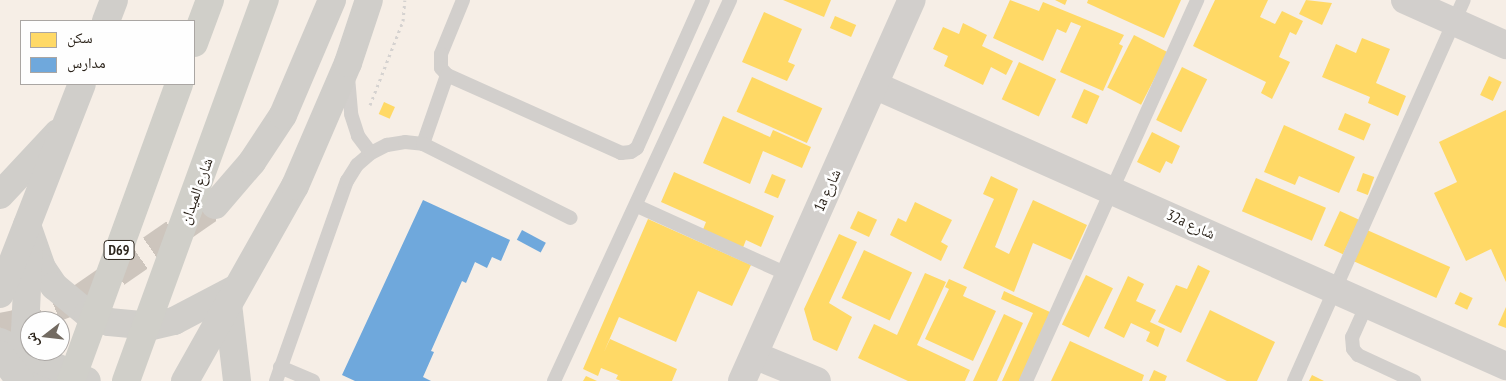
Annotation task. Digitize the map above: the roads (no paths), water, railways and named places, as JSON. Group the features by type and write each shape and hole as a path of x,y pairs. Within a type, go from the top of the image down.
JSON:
{"main road":[{"path":"106,20 114,0"},
{"path":"195,40 210,0"},
{"name":"شارع الميدان","path":"126,381 266,0"},
{"path":"215,205 252,162 283,115 332,0"},
{"path":"185,381 295,186 348,64 369,0"},
{"path":"0,294 82,85"},
{"name":"D69","path":"71,381 179,85"},
{"path":"0,194 67,123"},
{"path":"27,225 42,268 54,286 82,310 108,322 152,326 174,322 232,297"},
{"path":"24,311 29,269 27,225"},
{"path":"232,297 237,381"},
{"path":"0,342 20,351"},
{"path":"0,354 20,381"},
{"path":"31,361 39,381"},
{"path":"43,361 86,381"}],"street":[{"name":"1a شارع","path":"742,381 912,0"},
{"path":"1406,0 1459,11 1506,45"},
{"name":"32a شارع","path":"874,85 1112,189 1506,366"},
{"path":"754,354 816,381"}],"lane":[{"path":"463,0 441,54 441,68 447,75 621,153 631,152 637,148 704,0"},
{"path":"554,381 637,206 730,0"},
{"path":"1026,381 1197,0"},
{"path":"1294,381 1459,11"},
{"path":"348,64 351,114 358,136 371,153"},
{"path":"423,144 447,75"},
{"path":"313,381 277,375 347,181 357,165 371,153 387,145 405,142 423,144 571,218"},
{"path":"637,206 789,275"},
{"path":"1367,304 1352,336 1353,350 1358,355 1414,381"}],"tunnel":[{"path":"0,327 16,324 82,297 215,205"}]}
